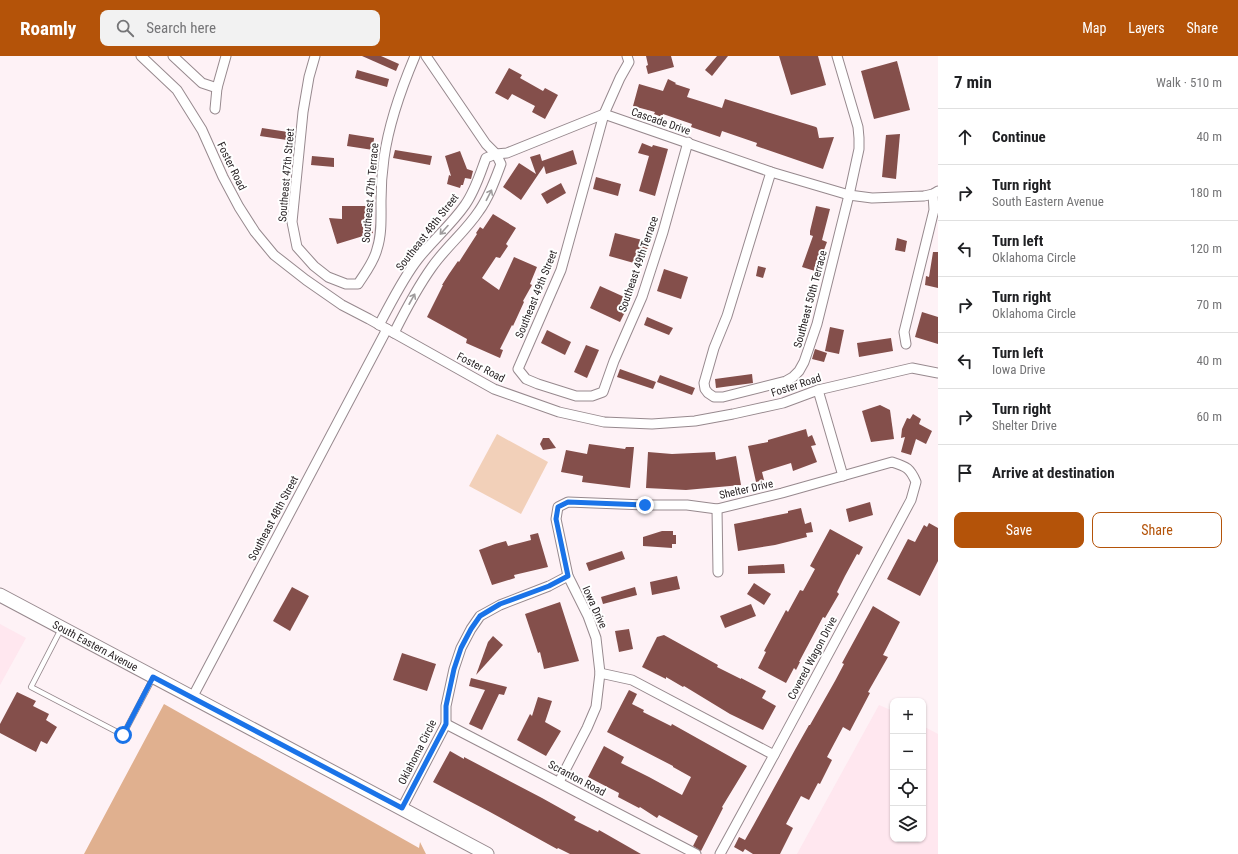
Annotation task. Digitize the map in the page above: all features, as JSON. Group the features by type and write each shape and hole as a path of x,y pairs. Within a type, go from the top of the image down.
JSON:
{"main road":[{"name":"South Eastern Avenue","path":"0,595 487,854"}],"street":[{"name":"Foster Road","path":"141,56 177,90 202,130 223,177 239,207 255,232 274,255 342,306 387,329 494,389 559,412 604,422 652,424 695,421 734,414 783,403 818,390 912,368 938,374"},
{"path":"173,56 202,83 217,88"},
{"path":"214,109 217,88 226,56"},
{"name":"Southeast 47th Street","path":"315,56 309,77 303,112 292,222 297,247 314,266 328,277 346,284 358,284"},
{"name":"Southeast 47th Terrace","path":"358,284 373,261 377,250 380,233 384,160 389,129 397,100 415,56"},
{"path":"426,56 486,144 496,154 507,153 604,114 628,62 627,56"},
{"path":"837,56 858,127 859,138 859,149 849,195"},
{"name":"Cascade Drive","path":"604,114 771,172 849,195 872,198 935,193"},
{"name":"Southeast 49th Street","path":"603,392 592,396 576,396 526,379 518,369 561,270 604,114"},
{"name":"Southeast 49th Terrace","path":"603,392 614,361 642,297 663,232 688,142"},
{"name":"Southeast 48th Street","path":"192,698 387,329 412,297 432,266 480,211 491,191 501,164 496,154 486,158 476,185 466,204 452,222 418,259 398,290 387,329"},
{"name":"Southeast 50th Terrace","path":"771,172 727,316 714,348 704,383 705,389 714,397 723,397 786,381 799,371 804,362 817,324 849,195"},
{"path":"906,344 904,332 934,210 935,193"},
{"path":"818,390 843,476"},
{"name":"Shelter Drive","path":"558,507 568,502 687,505 717,508 782,493 892,462 904,466 911,471"},
{"name":"Covered Wagon Drive","path":"720,854 911,500 916,482 911,471"},
{"name":"Iowa Drive","path":"558,507 556,519 568,576 588,616 596,638 600,673 596,707 587,728 559,782"},
{"path":"717,508 718,572"},
{"name":"Oklahoma Circle","path":"402,808 446,724 446,706 454,669 461,648 480,616 500,604 549,586 568,576"},
{"path":"600,673 632,680 774,755"},
{"name":"Scranton Road","path":"446,724 696,854"}],"lane":[{"path":"61,628 31,687 123,735 153,677"}],"shaded area":[{"path":"497,434 548,462 521,514 469,486"},
{"path":"0,624 26,638 0,685"},
{"path":"164,704 419,848 420,842 426,854 84,854"},
{"path":"879,705 890,710 890,842 926,842 926,728 938,734 938,854 797,854"}],"building":[{"path":"362,56 381,56 399,64 396,71"},
{"path":"646,56 671,56 674,67 648,74"},
{"path":"717,56 728,56 712,76 705,70"},
{"path":"779,56 818,56 826,85 791,95"},
{"path":"897,61 910,110 874,119 861,71"},
{"path":"509,68 522,75 520,78 543,91 545,88 558,95 545,119 532,112 535,106 512,94 508,100 495,93"},
{"path":"357,70 389,79 387,87 355,78"},
{"path":"668,79 676,83 675,84 690,89 687,97 722,108 725,99 816,127 819,138 834,137 823,169 756,146 757,143 722,131 720,137 691,127 692,124 663,114 662,117 654,114 655,112 633,106 639,84 663,91"},
{"path":"262,128 288,132 287,140 260,136"},
{"path":"349,134 374,138 373,150 347,146"},
{"path":"900,134 896,179 882,177 886,135"},
{"path":"642,143 652,147 653,145 668,149 655,196 639,191 649,156 638,153"},
{"path":"395,150 432,156 430,165 393,158"},
{"path":"573,150 577,164 546,174 544,166 521,200 503,187 519,163 536,174 530,157 540,154 542,161"},
{"path":"460,151 467,169 473,171 471,179 465,178 463,185 461,185 460,188 447,184 449,175 451,176 445,156"},
{"path":"312,156 334,158 334,167 311,165"},
{"path":"596,177 621,184 618,196 593,189"},
{"path":"561,183 566,193 547,204 541,194"},
{"path":"342,206 372,206 372,219 369,219 373,233 337,244 329,218 342,219"},
{"path":"816,206 830,209 822,240 827,242 824,250 822,250 815,271 802,267 813,236 810,235 810,231"},
{"path":"493,214 516,228 506,244 508,246 500,258 496,257 482,278 499,290 514,257 537,267 530,284 532,285 523,301 524,302 513,326 512,325 500,349 503,350 500,358 466,343 467,339 427,317 442,285 449,274 458,261 459,262 480,227 483,229"},
{"path":"615,233 650,242 641,265 609,256"},
{"path":"897,238 907,241 905,252 895,250"},
{"path":"933,252 938,252 938,288 925,285 926,276 929,277"},
{"path":"758,266 766,268 763,278 756,276"},
{"path":"664,269 688,277 681,299 657,291"},
{"path":"600,286 631,300 620,322 590,308"},
{"path":"922,312 938,317 938,344 915,337"},
{"path":"647,317 673,328 669,335 644,325"},
{"path":"830,327 844,330 839,354 825,351"},
{"path":"547,330 571,342 565,355 541,343"},
{"path":"891,338 893,351 859,357 857,343"},
{"path":"586,345 599,350 587,378 574,372"},
{"path":"815,349 827,353 824,362 812,359"},
{"path":"620,369 656,382 653,389 617,377"},
{"path":"752,374 753,383 716,388 715,379"},
{"path":"660,375 695,388 692,395 657,382"},
{"path":"880,405 890,410 894,439 871,442 862,411"},
{"path":"913,414 921,419 919,424 932,431 926,444 916,439 911,455 901,452 905,437 901,438 902,429 907,418 910,419"},
{"path":"806,429 808,437 812,435 816,445 811,446 817,462 793,471 791,463 762,472 764,480 756,482 748,446 768,442 768,440"},
{"path":"543,438 549,438 556,448 543,450 540,444"},
{"path":"589,444 625,449 626,447 634,447 630,488 582,482 583,476 561,472 566,450 587,454"},
{"path":"648,452 672,454 715,452 716,460 736,456 741,485 686,490 646,488"},
{"path":"870,502 873,515 849,522 846,509"},
{"path":"801,508 805,524 811,522 813,532 806,533 807,537 775,545 738,551 734,524 788,513 788,511"},
{"path":"929,523 938,528 938,561 920,596 887,579 908,539 915,542 924,525 927,527"},
{"path":"830,529 863,547 859,555 857,554 845,576 837,592 839,594 825,618 823,617 796,670 794,668 786,683 758,668 766,652 764,651 786,610 788,612 800,590 803,591 815,569 810,566"},
{"path":"662,531 673,531 673,535 676,535 676,544 672,544 672,548 643,546 643,537"},
{"path":"538,533 548,567 514,575 515,578 492,585 479,550 506,541 508,546 531,540 530,535"},
{"path":"622,551 625,559 589,571 586,563"},
{"path":"784,564 785,573 748,574 748,566"},
{"path":"677,576 680,589 652,595 650,582"},
{"path":"754,583 771,594 764,605 747,594"},
{"path":"292,587 309,596 290,631 273,621"},
{"path":"635,587 637,595 603,604 601,597"},
{"path":"560,602 579,661 544,669 540,652 538,653 525,614"},
{"path":"751,604 756,616 725,628 720,616"},
{"path":"873,606 900,622 883,655 888,657 868,692 870,693 850,731 843,727 827,757 832,760 820,784 818,783 809,800 801,796 786,824 793,828 780,854 753,854 745,849 743,852 734,847 739,837 745,840 835,681 844,664 842,663"},
{"path":"629,629 633,649 619,652 615,631"},
{"path":"664,635 718,665 717,667 766,691 762,698 776,706 763,730 730,714 684,686 683,687 666,677 666,679 642,667 657,637"},
{"path":"493,636 503,645 476,675 488,642"},
{"path":"402,653 436,664 427,691 393,680"},
{"path":"471,678 507,687 504,695 499,694 482,730 469,724 485,690 469,686"},
{"path":"629,690 637,694 632,704 644,710 643,712 671,726 672,724 747,766 722,807 723,808 701,851 693,846 698,836 659,815 657,818 640,807 639,808 618,797 619,793 588,777 604,746 624,757 621,763 682,795 691,777 607,732"},
{"path":"17,692 36,701 33,706 49,714 46,720 57,727 47,744 41,741 36,752 0,733 0,724"},
{"path":"538,697 552,701 545,722 561,731 546,756 517,740 530,714 532,716"},
{"path":"450,751 542,798 576,817 574,820 598,832 599,830 641,854 570,854 558,848 557,849 433,782"}],"route":[{"path":"123,735 153,677 402,808 446,724 446,706 454,669 461,648 480,616 500,604 549,586 568,576 556,519 558,507 568,502 602,502 645,505"}]}
